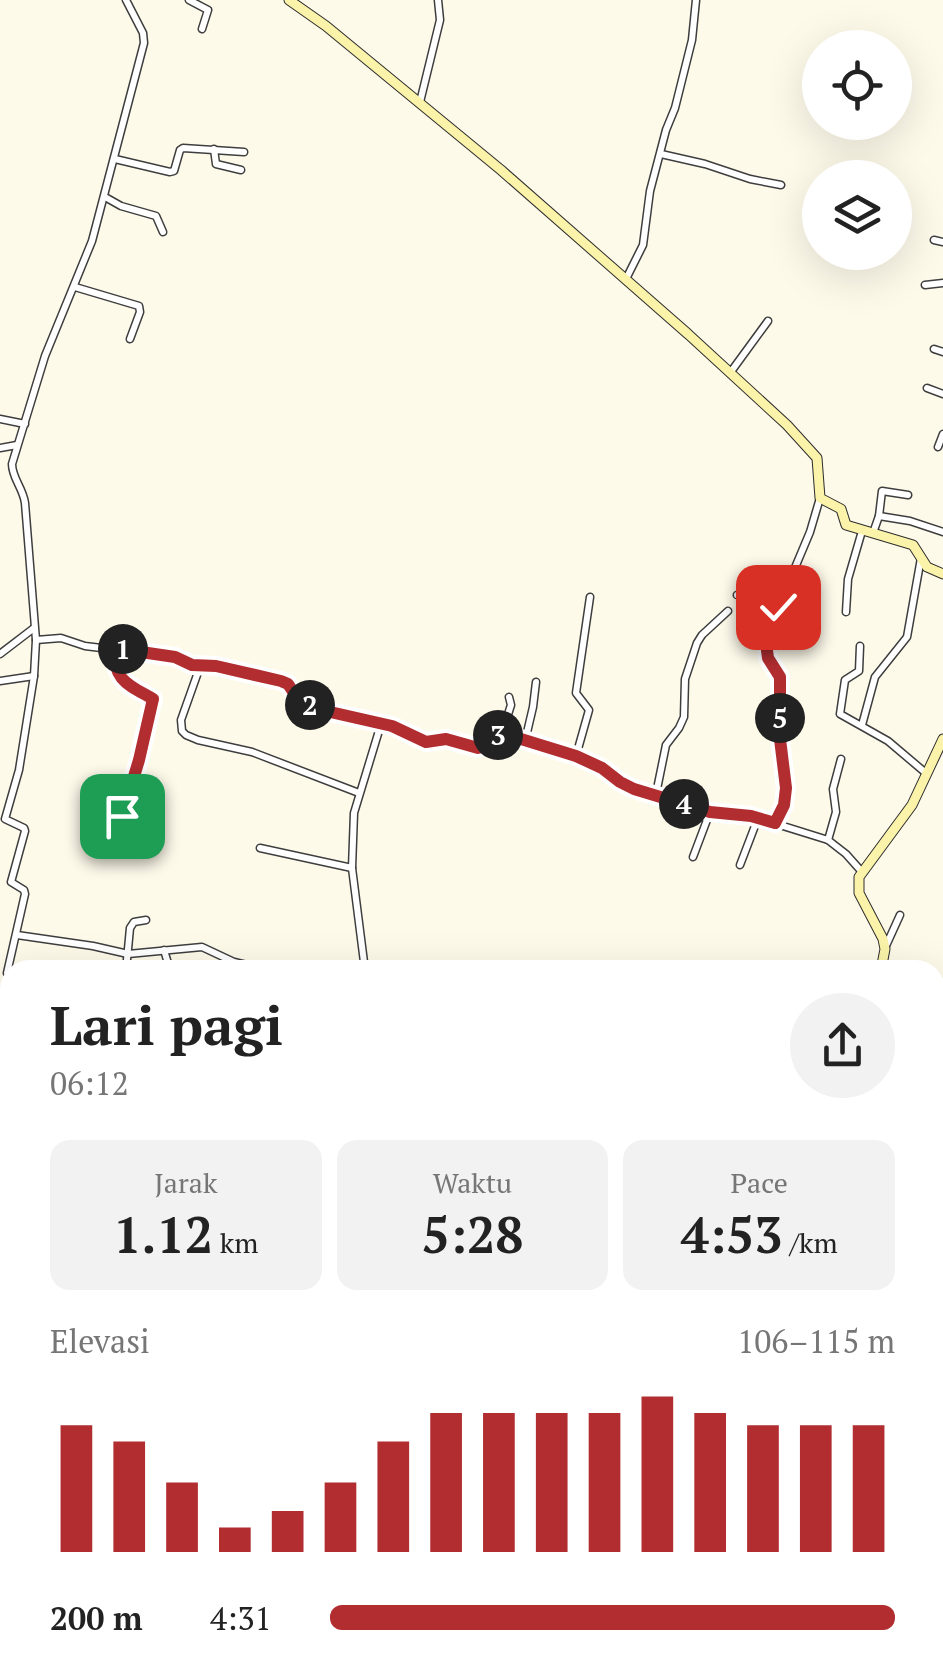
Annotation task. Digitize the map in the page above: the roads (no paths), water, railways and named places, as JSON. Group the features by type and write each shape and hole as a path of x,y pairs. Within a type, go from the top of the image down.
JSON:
{"street":[{"path":"10,960 25,892 11,882 25,831 2,820 20,770 36,640 25,502 12,467 45,356 92,241 144,43 126,0"},
{"path":"188,0 205,4 208,11 202,29"},
{"path":"289,0 420,102 626,279 815,454 820,498 766,643 768,658 780,677 780,739 786,788 784,805 775,823"},
{"path":"420,102 440,20 438,0"},
{"path":"626,279 643,245 650,191 692,40 696,0"},
{"path":"114,159 170,172 174,171 182,148 244,152"},
{"path":"214,150 216,164 242,170"},
{"path":"661,154 781,185"},
{"path":"105,197 156,216 163,232"},
{"path":"925,285 943,283"},
{"path":"74,287 139,306 130,339"},
{"path":"730,372 768,321"},
{"path":"934,349 943,352"},
{"path":"928,388 943,394"},
{"path":"0,419 24,424"},
{"path":"938,447 943,434"},
{"path":"0,448 17,445"},
{"path":"846,612 848,579 868,532 880,516 882,492 908,495"},
{"path":"820,498 840,509 846,525 913,545 927,567 943,574"},
{"path":"880,516 943,532"},
{"path":"862,725 875,677 907,637 921,558"},
{"path":"737,594 781,601"},
{"path":"576,756 589,710 576,693 590,597"},
{"path":"656,794 666,745 684,717 684,678 698,642 728,611"},
{"path":"0,654 34,628"},
{"path":"36,640 62,638 85,646 175,657 192,665 216,666 281,681 317,709 400,729 426,742 446,739 484,747 502,734 511,705 509,696"},
{"path":"858,671 860,646"},
{"path":"114,648 114,662 124,682 153,699 122,816"},
{"path":"192,665 196,682 180,726 186,735 252,752 359,793"},
{"path":"858,671 875,677"},
{"path":"858,671 845,680 841,716 888,741 926,774"},
{"path":"0,681 34,676"},
{"path":"525,740 536,682"},
{"path":"364,960 352,868 354,814 381,724"},
{"path":"502,734 576,756 602,768 626,786 710,812 758,818 828,840 862,872"},
{"path":"885,949 880,930 858,888 862,872 912,805 926,774 940,759 943,738"},
{"path":"828,840 836,808 832,789 841,760"},
{"path":"693,857 710,812"},
{"path":"740,865 758,818"},
{"path":"260,848 352,868"},
{"path":"883,960 900,915"},
{"path":"127,960 131,924 146,920"},
{"path":"17,935 128,954 202,947 230,960"},
{"path":"164,950 167,960"}]}
